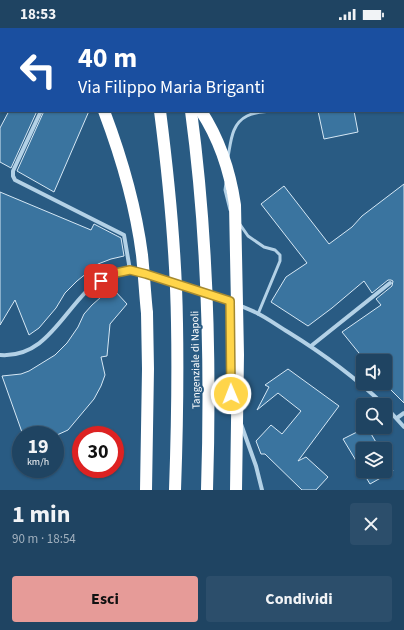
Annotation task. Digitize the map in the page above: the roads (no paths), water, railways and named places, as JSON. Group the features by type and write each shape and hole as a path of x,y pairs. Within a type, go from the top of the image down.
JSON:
{"highway":[{"path":"104,112 124,175 142,254 147,313 148,361 146,490"},
{"name":"Tangenziale di Napoli","path":"160,112 169,198 177,315 176,490"},
{"name":"Tangenziale di Napoli","path":"191,112 202,209 207,293 209,375 207,490"},
{"path":"201,112 219,142 232,184 235,205 238,354 236,490"}],"street":[{"path":"41,112 13,171 15,180 124,235 130,270"},
{"path":"0,355 10,356 27,351 40,344 60,324 77,301 89,290 111,274 130,270 230,301 258,314 311,346 376,398"},
{"path":"311,346 390,283"},
{"path":"230,301 231,394 256,466 262,490"},
{"path":"392,413 404,427"},
{"path":"397,418 404,413"}],"lane":[{"path":"258,314 280,262 280,255 275,250 264,247 248,236 229,210 225,190 231,139 236,124 248,115 266,112"}]}
